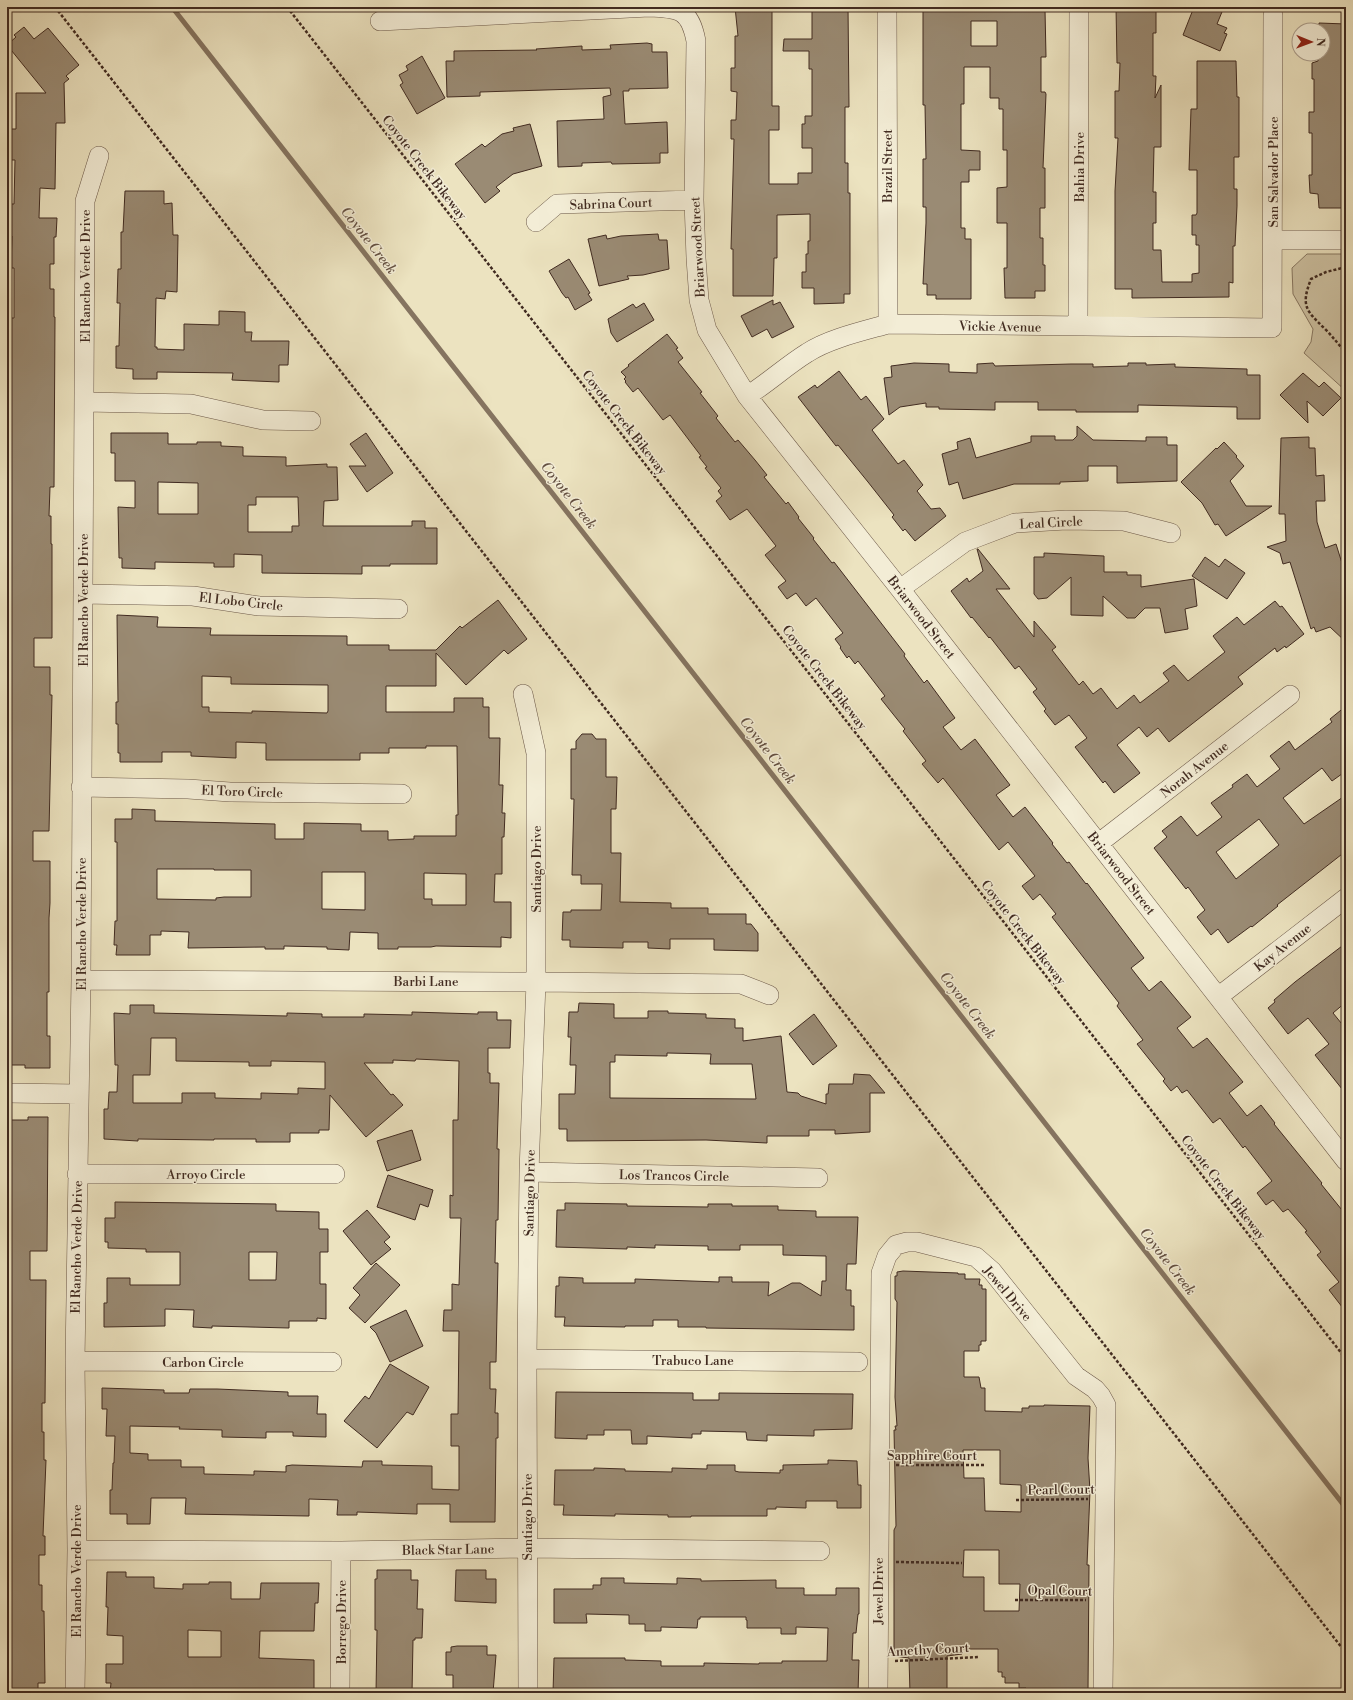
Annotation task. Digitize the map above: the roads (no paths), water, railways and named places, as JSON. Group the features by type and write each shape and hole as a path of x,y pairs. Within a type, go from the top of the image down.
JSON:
{"street":[{"name":"Briarwood Street","path":"380,22 649,7 677,9 692,23 696,42 694,200 698,300 707,330 747,396 1218,996 1344,1152"},
{"name":"Brazil Street","path":"887,7 888,324"},
{"name":"Bahia Drive","path":"1078,326 1079,7"},
{"name":"San Salvador Place","path":"1272,328 1273,16"},
{"name":"El Rancho Verde Drive","path":"75,1693 77,1550 75,1361 80,980 85,201 99,156"},
{"name":"Sabrina Court","path":"536,222 557,204 694,200"},
{"path":"1273,240 1346,240"},
{"name":"Vickie Avenue","path":"747,396 766,384 808,352 846,336 888,324 1272,328"},
{"path":"84,402 191,404 263,420 311,422"},
{"name":"Leal Circle","path":"900,589 965,542 1015,523 1066,520 1124,521 1171,533"},
{"name":"El Lobo Circle","path":"83,594 193,596 259,606 398,609"},
{"name":"Santiago Drive","path":"523,694 536,753 536,982 529,1172 527,1359 528,1693"},
{"name":"Norah Avenue","path":"1099,843 1290,695"},
{"name":"El Toro Circle","path":"81,787 188,789 230,792 402,794"},
{"name":"Kay Avenue","path":"1218,996 1346,898"},
{"name":"Barbi Lane","path":"80,980 740,984 769,995"},
{"path":"7,1093 78,1094"},
{"name":"Los Trancos Circle","path":"529,1172 818,1178"},
{"name":"Arroyo Circle","path":"77,1174 335,1174"},
{"name":"Jewel Drive","path":"878,1693 881,1273 887,1256 896,1245 907,1242 917,1242 976,1257 984,1263 1076,1376 1095,1389 1106,1405 1103,1693"},
{"name":"Trabuco Lane","path":"527,1359 858,1362"},
{"name":"Carbon Circle","path":"75,1361 332,1362"},
{"name":"Black Star Lane","path":"77,1550 527,1548 820,1551"},
{"name":"Borrego Drive","path":"340,1693 341,1550"}],"waterway":[{"name":"Coyote Creek","path":"172,7 1346,1508"}]}
